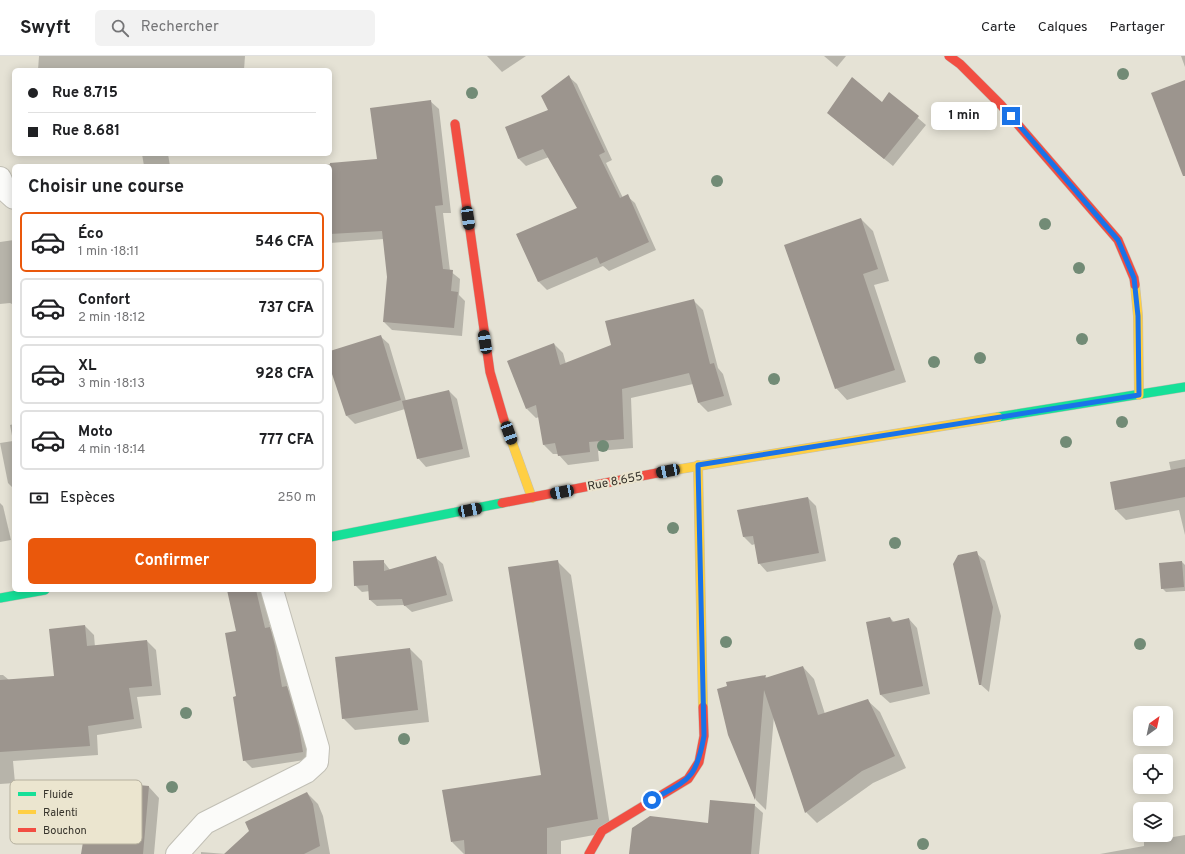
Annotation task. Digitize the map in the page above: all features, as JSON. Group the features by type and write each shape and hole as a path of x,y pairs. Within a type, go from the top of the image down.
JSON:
{"street":[{"path":"949,56 960,64 1001,105 1118,240 1134,278 1138,316 1139,395"},
{"path":"455,124 490,372 504,420 532,498"},
{"path":"0,178 5,190 12,196"},
{"name":"Rue 8.655","path":"332,537 698,465 1185,387"},
{"path":"589,854 602,831 688,779 699,762 704,736 698,465"},
{"path":"0,598 34,592"},
{"path":"177,854 205,823 306,772 316,762 318,748 273,592"}],"building":[{"path":"569,75 605,152 599,155 620,198 628,194 649,242 600,264 597,257 538,282 516,234 577,208 543,149 518,159 505,127 548,110 541,96"},
{"path":"852,77 882,102 889,92 919,116 884,159 827,113"},
{"path":"1185,80 1185,176 1183,176 1151,93"},
{"path":"431,100 443,205 435,206 443,269 453,270 451,291 458,292 454,328 383,322 387,277 382,231 332,234 332,164 330,163 377,159 370,108"},
{"path":"861,218 878,269 863,274 895,370 835,389 784,245"},
{"path":"694,299 710,364 714,363 724,396 698,403 689,373 622,389 624,439 589,442 590,452 558,456 555,443 543,445 536,405 526,409 507,361 554,343 560,365 611,345 605,321"},
{"path":"381,335 401,400 346,416 332,374 332,350"},
{"path":"449,390 463,449 417,459 402,401"},
{"path":"1185,467 1185,497 1115,510 1110,482"},
{"path":"808,497 819,553 758,564 753,536 743,537 737,510"},
{"path":"977,551 993,607 981,685 979,685 953,564 958,555"},
{"path":"436,556 447,595 404,606 402,599 369,600 368,585 354,586 353,561 384,560 384,571"},
{"path":"558,560 598,819 547,828 547,854 465,854 464,840 451,842 442,790 541,775 508,567"},
{"path":"1182,561 1184,587 1161,589 1159,563"},
{"path":"227,592 256,592 265,628 270,627 282,687 287,686 299,728 303,752 243,761 233,697 236,696 225,633 236,631"},
{"path":"890,617 892,622 909,618 923,686 880,695 866,622"},
{"path":"85,625 87,646 147,640 152,686 129,688 134,719 88,726 90,746 0,752 0,680 54,676 49,629"},
{"path":"410,648 418,710 342,719 335,657"},
{"path":"803,666 818,715 868,699 895,756 862,771 805,813 764,690 755,800 728,735 717,689 727,686 726,682 766,675 765,678"},
{"path":"142,785 149,786 143,854 81,854 83,844 142,844"},
{"path":"307,792 313,804 320,846 304,854 224,854 249,831 245,822"},
{"path":"710,800 755,804 751,854 629,854 632,828 650,816 708,823"}],"traffic: fast":[{"path":"998,417 1185,387"},
{"path":"332,537 502,503"},
{"path":"0,598 34,592"}],"traffic: slow":[{"path":"1135,285 1138,316 1139,395"},
{"path":"662,472 998,417"},
{"path":"504,420 532,498"},
{"path":"698,465 703,707"}],"traffic: jam":[{"path":"949,56 960,64 1001,105 1118,240 1134,278 1135,285"},
{"path":"455,124 490,372 504,420"},
{"path":"502,503 662,472"},
{"path":"589,854 602,831 688,779 699,762 704,736 703,707"}],"route":[{"path":"652,800 688,779 699,762 704,736 698,465 1139,395 1138,316 1134,278 1118,240 1011,116"}]}
